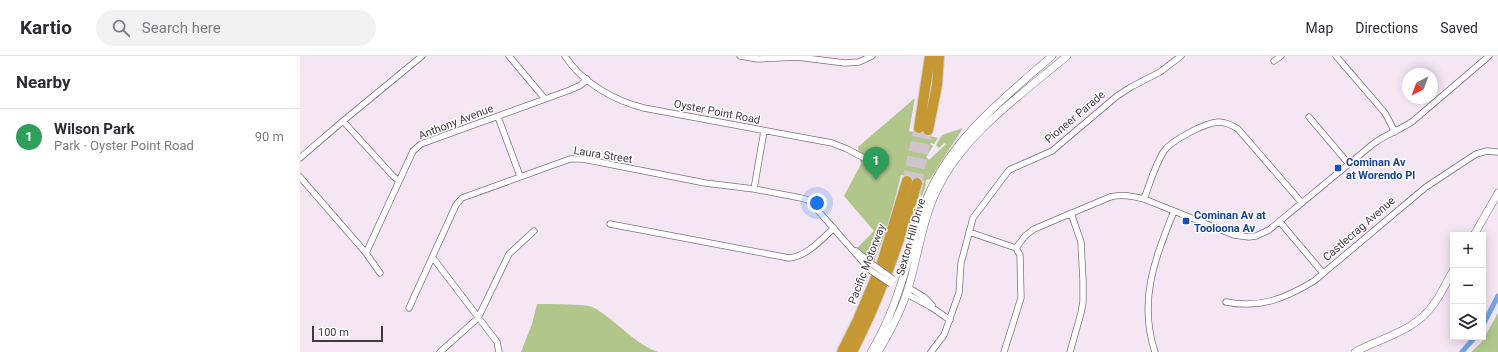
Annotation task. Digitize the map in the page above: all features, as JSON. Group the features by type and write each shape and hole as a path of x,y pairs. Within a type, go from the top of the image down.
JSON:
{"highway":[{"path":"930,56 924,129 936,85 940,56"},
{"name":"Pacific Motorway","path":"842,352 857,322 881,266 912,182 901,235 873,308 852,352"}],"street":[{"path":"300,158 422,56"},
{"path":"509,56 545,99"},
{"name":"Oyster Point Road","path":"565,56 573,67 587,79 612,96 634,106 832,143 877,165"},
{"path":"740,56 758,59 798,57 845,63 863,61 872,56"},
{"name":"Sexton Hill Drive","path":"871,352 888,319 900,286 926,199 943,167 968,134 989,112 1052,56"},
{"name":"Sexton Hill Drive","path":"878,352 896,320 908,291 928,211 949,168 996,115 1066,56"},
{"name":"Pioneer Parade","path":"931,352 944,335 959,293 961,263 975,213 1009,170 1052,151 1117,96 1131,86 1160,72 1181,56"},
{"path":"1274,61 1281,56"},
{"path":"1336,56 1384,113 1395,132"},
{"path":"1016,248 1034,229 1118,195 1144,199 1227,232 1248,237 1263,234 1280,222 1348,163 1376,141 1395,132 1413,120 1489,56"},
{"name":"Anthony Avenue","path":"366,253 413,151 421,144 498,117 581,85 587,79"},
{"path":"1309,116 1348,163"},
{"path":"498,117 520,176"},
{"path":"343,121 399,181"},
{"path":"1144,199 1162,155 1168,146 1181,137 1218,122 1227,123 1238,129 1302,203"},
{"path":"754,189 764,131"},
{"name":"Castlecrag Avenue","path":"1226,302 1237,304 1257,304 1282,298 1301,289 1323,273 1426,187 1476,154 1486,151 1498,152"},
{"name":"Laura Street","path":"409,308 456,205 462,198 561,161 576,158 705,183 796,196 808,200 871,267 900,286"},
{"path":"300,177 366,253 380,272"},
{"path":"1476,232 1498,193"},
{"path":"1155,352 1148,321 1148,291 1157,254 1174,211"},
{"path":"1070,352 1083,302 1081,242 1071,213"},
{"path":"1280,222 1323,273"},
{"path":"610,224 789,258 796,257 804,253 834,228"},
{"path":"440,352 478,318 509,254 534,231"},
{"path":"969,232 1016,248 1020,255 1020,298 1004,352"},
{"path":"433,258 496,342 499,352"},
{"path":"1355,352 1400,332 1419,320 1433,306 1450,276"},
{"path":"900,286 926,298 936,310 950,320"}],"green space":[{"path":"915,98 909,131 938,138 934,144 930,144 933,146 926,157 929,160 946,144 944,143 939,148 936,145 942,135 963,128 930,179 926,180 922,196 920,195 924,181 901,175 889,222 874,262 857,248 874,231 844,196 861,164 858,147"},
{"path":"537,304 592,307 601,312 648,348 658,352 521,352 532,324"},
{"path":"1498,313 1498,352 1471,352 1483,340 1486,340 1486,334"}],"waterway":[{"path":"1486,319 1498,296"},
{"path":"1462,352 1472,340"}],"tunnel":[{"path":"907,181 919,128"},
{"path":"917,183 928,130"}],"place":[{"name":"Cominan Av at Worendo Pl","path":"1338,168"},
{"name":"Wilson Park","path":"876,180"},
{"name":"Cominan Av at Tooloona Av","path":"1186,221"}]}
